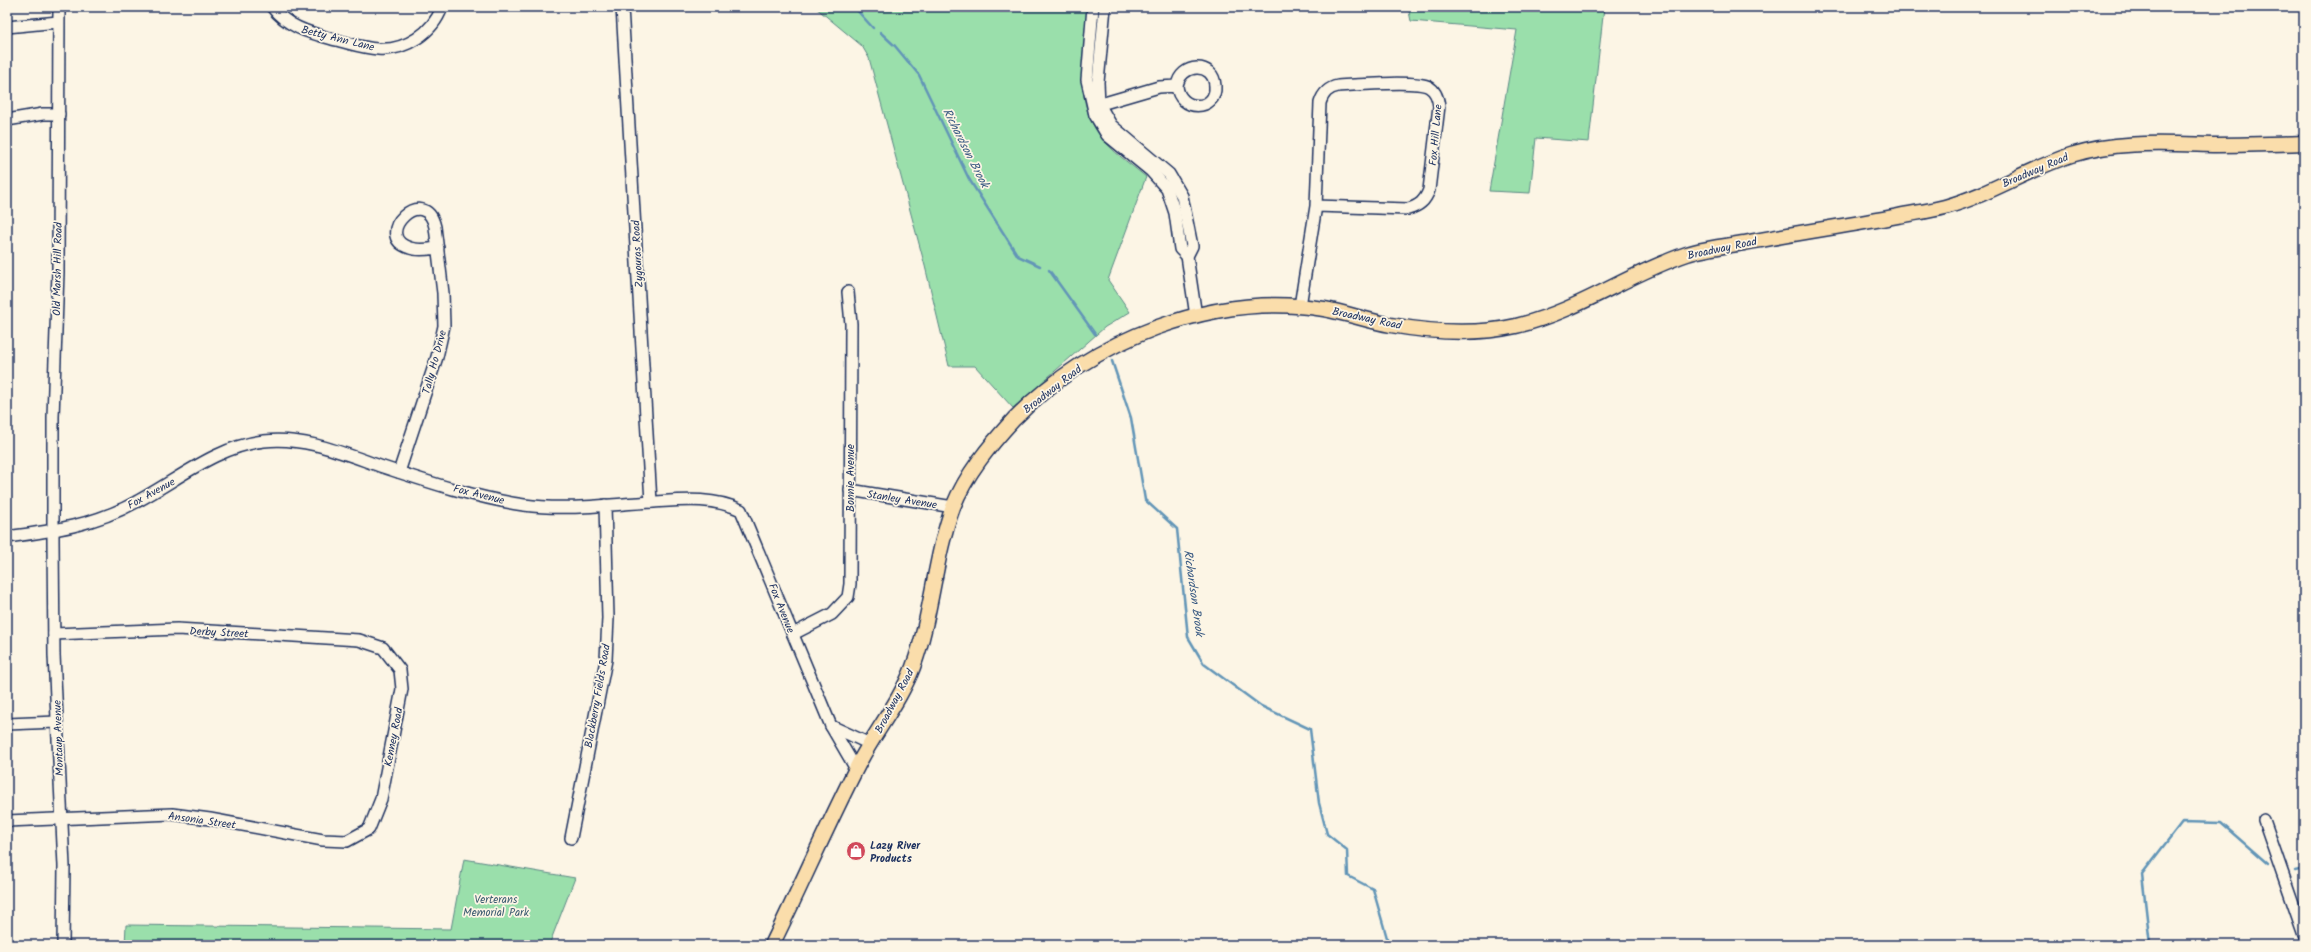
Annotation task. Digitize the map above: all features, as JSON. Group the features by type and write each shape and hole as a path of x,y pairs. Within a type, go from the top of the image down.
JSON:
{"main road":[{"name":"Broadway Road","path":"772,945 856,769 895,704 913,667 953,507 965,482 982,456 1016,418 1052,386 1086,362 1148,331 1196,316 1253,306 1300,306 1326,309 1392,325 1454,332 1512,327 1568,310 1637,276 1689,254 1948,207 2073,154 2124,145 2304,144"}],"street":[{"name":"Old Marsh Hill Road","path":"53,531 59,7"},
{"name":"Betty Ann Lane","path":"272,7 284,20 305,32 379,49 401,46 421,36 436,19 442,7"},
{"name":"Zygouras Road","path":"622,7 651,502"},
{"path":"1093,7 1087,80 1096,106 1111,125 1140,156 1169,174 1182,196 1192,246 1187,256 1196,316"},
{"path":"1096,106 1105,7"},
{"path":"7,27 58,22"},
{"name":"Fox Hill Lane","path":"1300,306 1316,206 1320,103 1326,90 1338,86 1421,84 1434,92 1438,99 1439,106 1429,190 1422,202 1416,207 1408,208 1316,206"},
{"path":"1096,106 1159,87 1177,86"},
{"path":"7,120 43,114 58,114"},
{"name":"Tally Ho Drive","path":"399,472 441,342 444,310 438,248"},
{"name":"Bonnie Avenue","path":"793,634 832,614 848,597 850,584 851,324 848,292"},
{"name":"Fox Avenue","path":"7,537 53,531 100,520 135,503 202,464 236,448 263,441 292,441 333,450 453,488 521,505 550,508 688,500 724,502 741,510 831,726 856,769"},
{"name":"Stanley Avenue","path":"850,490 953,507"},
{"name":"Blackberry Fields Road","path":"571,838 606,660 608,618 606,504"},
{"name":"Montaup Avenue","path":"53,531 54,634 64,866 63,945"},
{"name":"Derby Street","path":"54,634 177,630 359,640 382,648"},
{"name":"Kenney Road","path":"369,830 381,799 402,689 400,670 382,648"},
{"path":"7,724 57,722"},
{"path":"831,726 870,744"},
{"name":"Ansonia Street","path":"7,821 172,814 210,819 323,840 347,841 369,830"},
{"path":"2264,820 2304,935"}],"green space":[{"path":"815,7 1088,7 1082,78 1088,113 1095,128 1106,143 1146,177 1108,280 1130,312 1105,327 1013,408 975,366 949,366 925,266 869,58 862,46"},
{"path":"1408,7 1604,7 1589,142 1536,138 1530,193 1489,191 1517,30 1411,21"},
{"name":"Verterans Memorial Park","path":"464,859 575,878 549,945 125,945 126,925 451,929"}],"waterway":[{"name":"Richardson Brook","path":"854,7 873,28"},
{"name":"Richardson Brook","path":"880,32 895,46 919,75 969,179 1018,256 1040,266"},
{"name":"Richardson Brook","path":"1049,270 1095,334"},
{"name":"Richardson Brook","path":"1112,361 1131,418 1145,500 1177,529 1188,637 1204,664 1261,706 1310,729 1319,803 1327,834 1347,850 1348,876 1373,889 1389,945"},
{"path":"2150,945 2142,874 2182,822 2221,823 2268,864"},
{"path":"2295,871 2304,869"}],"place":[{"name":"Lazy River Products","path":"856,851"}]}
